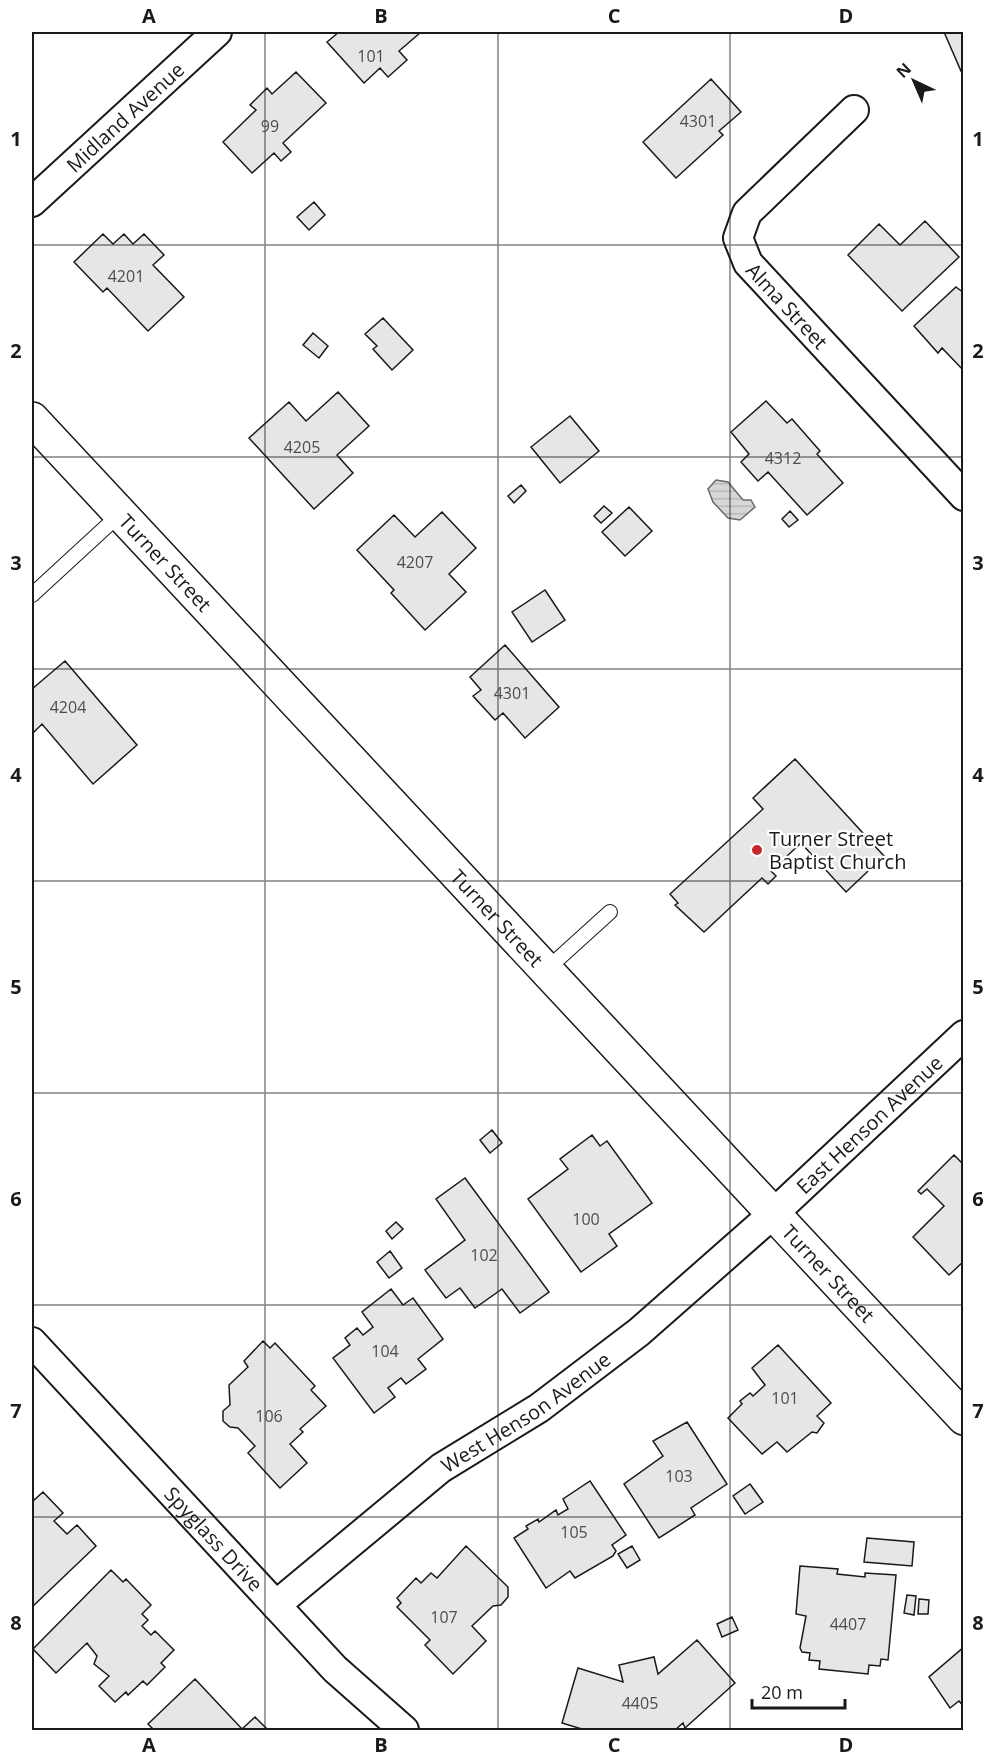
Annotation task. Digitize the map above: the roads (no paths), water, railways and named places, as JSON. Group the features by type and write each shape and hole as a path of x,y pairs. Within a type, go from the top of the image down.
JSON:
{"street":[{"name":"Midland Avenue","path":"32,202 217,32"},
{"name":"Alma Street","path":"854,110 747,213 738,238 748,263 963,495"},
{"name":"Turner Street","path":"32,419 963,1418"},
{"name":"East Henson Avenue","path":"773,1214 963,1035"},
{"name":"West Henson Avenue","path":"276,1605 441,1468 538,1408 639,1332 773,1214"},
{"name":"Spyglass Drive","path":"32,1342 335,1669 404,1731"}],"lane":[{"path":"32,595 120,514"},
{"path":"546,970 610,912"}],"place":[{"name":"Turner Street Baptist Church","path":"757,850"}]}
